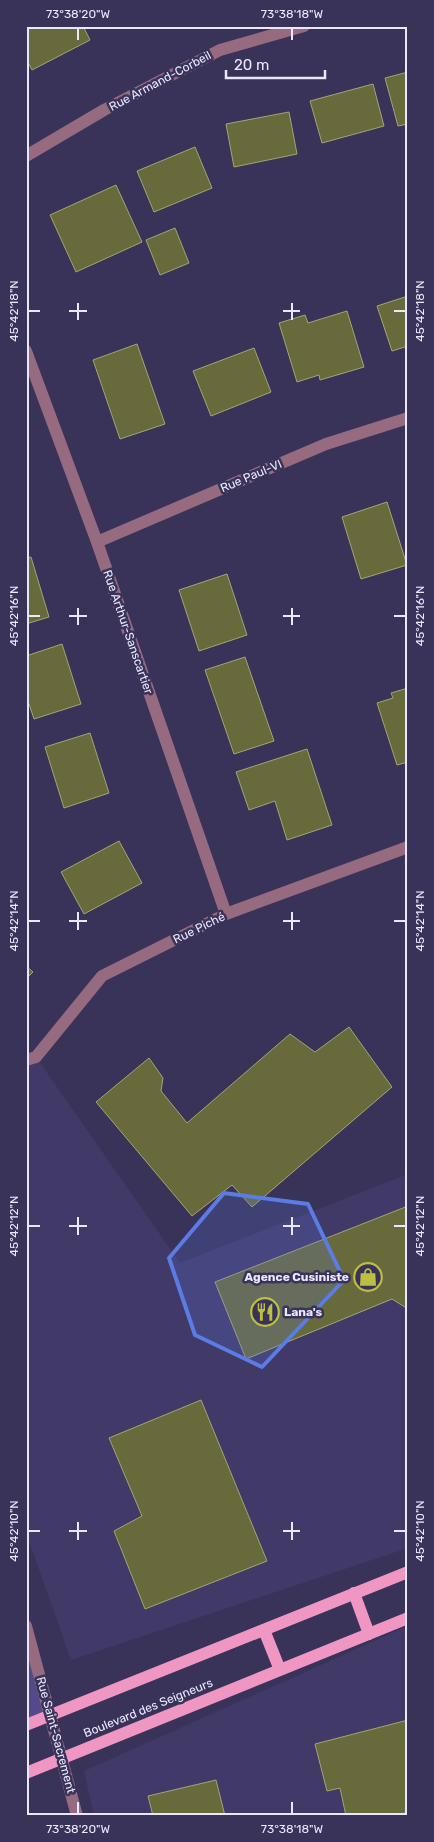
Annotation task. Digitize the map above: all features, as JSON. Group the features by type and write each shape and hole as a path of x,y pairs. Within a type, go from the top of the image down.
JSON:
{"main road":[{"path":"26,1725 408,1572"},
{"path":"354,1594 369,1634"},
{"name":"Boulevard des Seigneurs","path":"26,1773 408,1618"},
{"path":"264,1630 280,1670"}],"street":[{"name":"Rue Armand-Corbeil","path":"26,156 104,110 220,50 304,26"},
{"name":"Rue Arthur-Sanscartier","path":"26,351 97,542 226,914"},
{"name":"Rue Paul-VI","path":"97,542 326,444 408,418"},
{"name":"Rue Piché","path":"26,1060 36,1057 102,976 226,914 408,848"},
{"name":"Rue Saint-Sacrement","path":"26,1626 52,1716 77,1816"}],"highlighted area":[{"path":"224,1193 308,1204 344,1280 262,1367 195,1335 169,1258"}],"shaded area":[{"path":"36,1057 180,1263 408,1174 408,1548 71,1660 26,1532 26,1060"},
{"path":"26,1626 52,1716 26,1726"},
{"path":"408,1626 408,1816 94,1816 84,1771"}],"building":[{"path":"26,26 83,26 90,40 32,70 26,59"},
{"path":"408,72 408,124 398,126 385,78"},
{"path":"373,84 384,126 322,143 310,101"},
{"path":"289,112 297,154 234,167 226,124"},
{"path":"195,147 212,188 154,212 137,171"},
{"path":"116,185 142,242 76,272 50,215"},
{"path":"175,228 189,263 160,275 146,240"},
{"path":"408,296 408,346 392,351 377,306"},
{"path":"347,311 364,367 320,380 319,375 297,382 279,323 305,315 308,323"},
{"path":"137,344 165,424 120,439 93,360"},
{"path":"254,348 271,392 211,416 193,371"},
{"path":"387,502 407,565 361,579 342,517"},
{"path":"31,557 49,617 26,624 26,558"},
{"path":"227,574 247,635 199,651 179,590"},
{"path":"62,644 81,704 34,719 26,695 26,656"},
{"path":"245,657 274,741 234,754 205,670"},
{"path":"408,688 408,762 397,765 377,703 393,698 391,693"},
{"path":"90,733 109,793 64,808 45,747"},
{"path":"307,749 332,825 287,840 275,801 249,810 236,772"},
{"path":"119,841 142,883 84,914 61,872"},
{"path":"26,966 33,972 26,979"},
{"path":"349,1027 392,1087 252,1207 232,1185 192,1216 96,1102 149,1058 163,1078 161,1091 187,1123 290,1034 315,1052"},
{"path":"408,1206 408,1309 392,1299 246,1359 215,1282"},
{"path":"201,1400 267,1561 145,1609 114,1531 142,1516 109,1438"},
{"path":"408,1720 408,1812 394,1816 346,1816 340,1788 327,1791 315,1744"},
{"path":"216,1780 225,1816 153,1816 148,1796"}],"place":[{"name":"Agence Cusiniste","path":"368,1277"},
{"name":"Lana's","path":"265,1312"}]}
